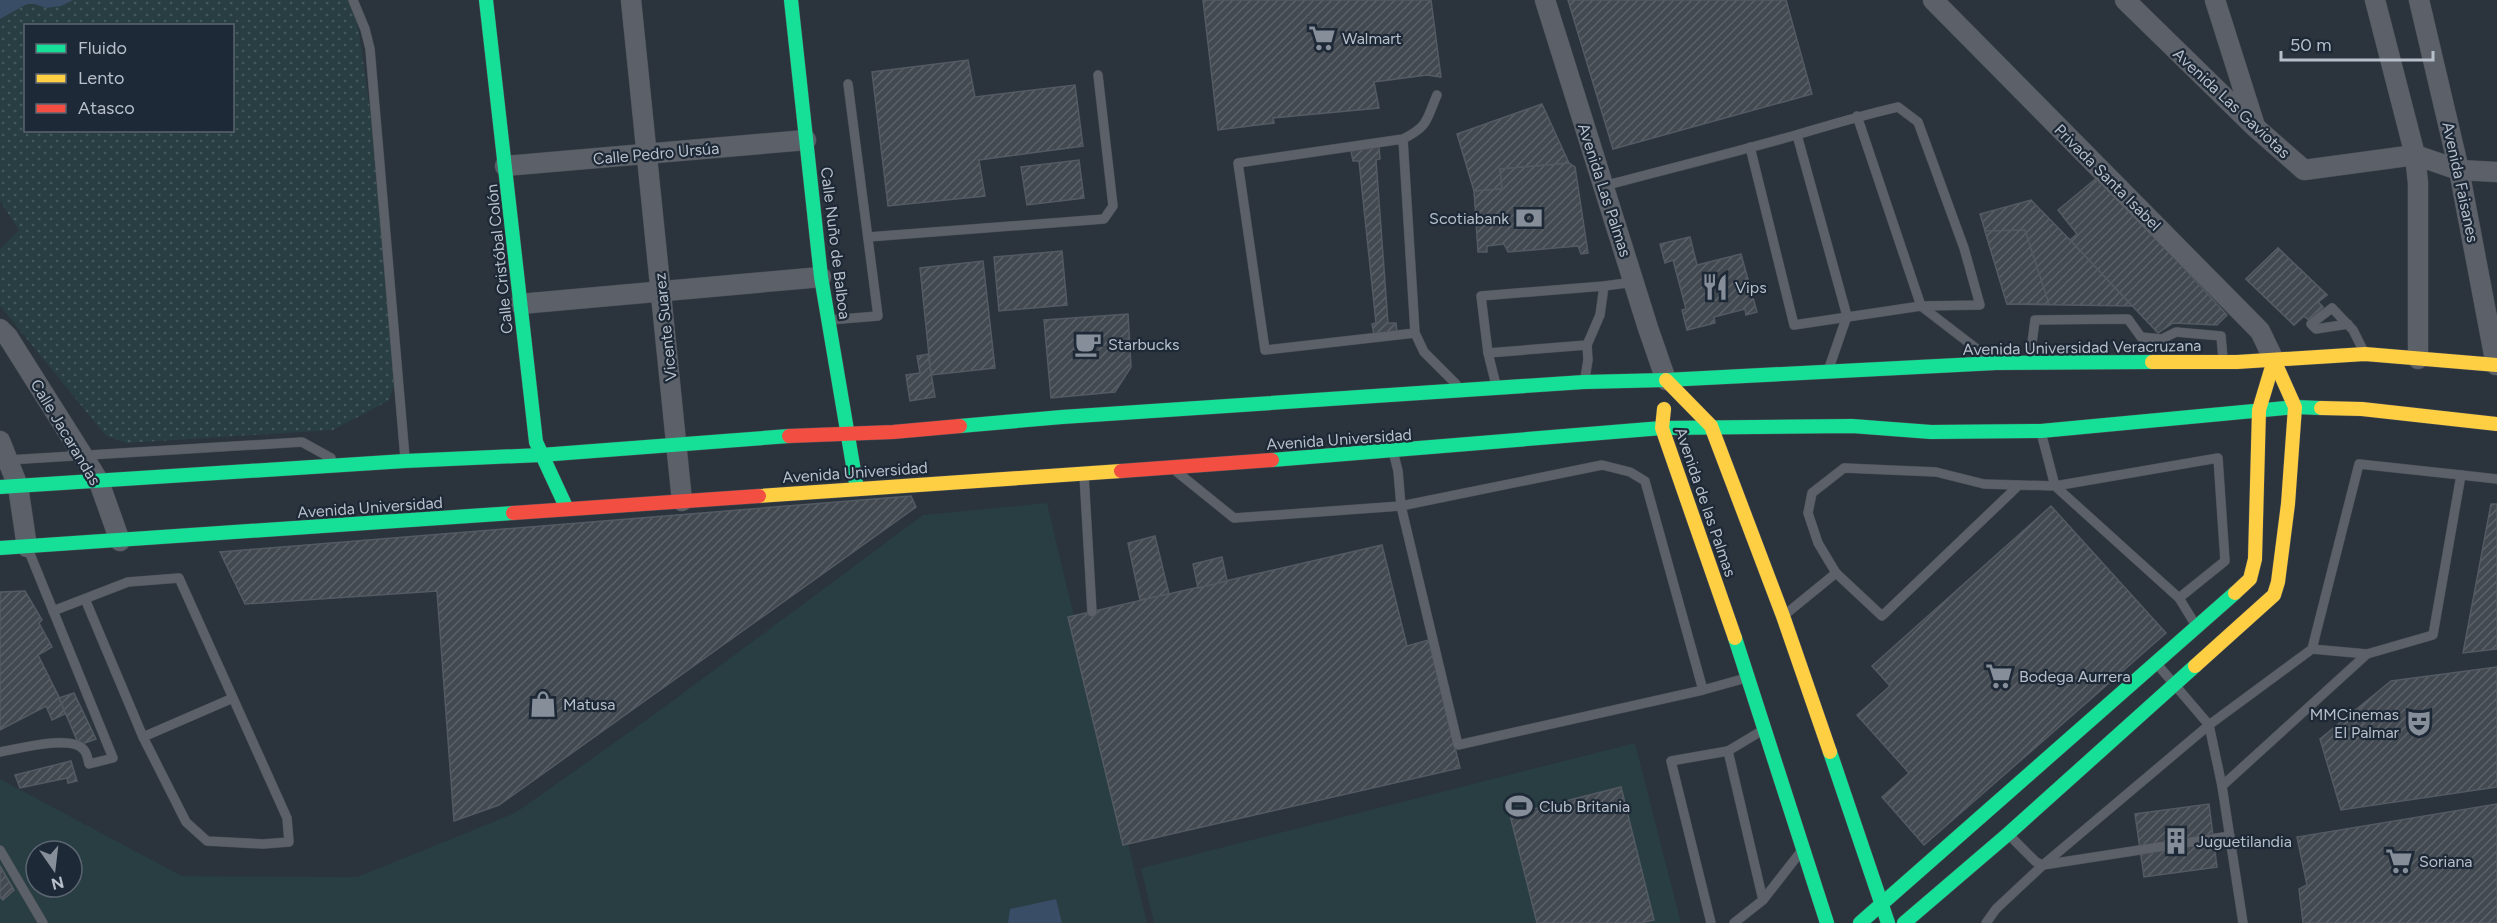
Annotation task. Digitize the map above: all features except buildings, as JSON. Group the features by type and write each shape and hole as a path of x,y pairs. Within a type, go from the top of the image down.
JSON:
{"main road":[{"name":"Calle Cristóbal Colón","path":"486,0 536,442 567,509"},
{"name":"Calle Nuño de Balboa","path":"790,0 821,277 857,489"},
{"name":"Avenida Universidad Veracruzana","path":"1666,380 1996,363 2223,362 2366,354 2497,365"},
{"path":"1860,923 1880,904 2174,683 2274,594 2277,589 2288,504 2295,407 2274,360"},
{"path":"1904,923 2008,834 2044,780 2156,662 2250,579 2254,571 2259,410 2274,360"},
{"path":"9,487 405,461 541,455 676,443 911,430 1062,417 1584,382 1666,380"},
{"name":"Avenida de las Palmas","path":"1666,380 1711,426 1783,616 1888,923"},
{"name":"Avenida de las Palmas","path":"1666,380 1662,428 1749,677 1827,923"},
{"path":"1711,426 1852,426 1931,432 2041,431 2295,407 2362,409 2497,424"},
{"name":"Avenida Universidad","path":"0,548 1394,452 1662,428 1711,426"},
{"path":"2196,627 2213,648"}],"street":[{"name":"Vicente Suarez","path":"631,0 682,501"},
{"name":"Avenida Las Palmas","path":"1545,0 1666,380"},
{"name":"Privada Santa Isabel","path":"1933,0 2260,331 2274,360"},
{"path":"2215,0 2255,127"},
{"path":"2375,0 2415,155 2418,183 2418,359"},
{"name":"Avenida Faisanes","path":"2419,0 2492,309 2497,365"},
{"name":"Avenida Las Gaviotas","path":"2133,1 2255,127 2304,170 2415,155 2459,170 2497,172"},
{"name":"Calle Pedro Ursúa","path":"505,166 806,140"},
{"path":"520,304 821,277"},
{"name":"Calle Jacarandas","path":"0,329 8,337 99,482 120,541"},
{"path":"0,441 9,487 27,547"}],"lane":[{"path":"353,0 366,29 370,50 405,461"},
{"path":"868,237 1104,219 1113,206 1098,75"},
{"path":"828,320 878,316 848,84"},
{"path":"1415,333 1265,350 1238,164 1403,139 1420,130 1427,121 1437,95"},
{"path":"1604,186 1750,147 1797,135 1857,116 1898,107 1918,122 1964,248 1980,305 1921,306 1794,325 1750,147"},
{"path":"1857,116 1921,306 1996,363"},
{"path":"1797,135 1848,316 1828,371"},
{"path":"1403,139 1415,333 1424,352 1462,390"},
{"path":"1496,388 1488,353 1480,296 1634,282"},
{"path":"1584,382 1588,360 1587,345 1600,315 1604,286"},
{"path":"2029,363 2035,320 2128,319 2140,338 2162,339 2176,332 2221,336 2223,362"},
{"path":"2348,324 2366,354"},
{"path":"1488,353 1587,345"},
{"path":"2041,431 2055,486 2179,598 2196,627"},
{"path":"4,460 302,442 326,454 340,465"},
{"path":"1394,452 1401,506 1458,746 1703,690 1749,677"},
{"path":"2019,485 1882,616 1836,573 1818,543 1809,513 1812,493 1844,468 1936,472 1984,484 2055,486 2218,458 2225,561 2179,598"},
{"path":"1986,923 1996,909 2043,865 2210,725 2312,649 2359,464 2497,479"},
{"path":"1170,466 1234,519 1401,506 1602,465 1630,472 1645,481 1703,690"},
{"path":"1084,473 1092,612"},
{"path":"2312,649 2367,654 2433,635 2461,475"},
{"path":"0,752 63,742 76,744 85,751 89,764 113,758 27,547"},
{"path":"1783,616 1836,573"},
{"path":"54,611 128,582 179,578 287,818 289,842 263,844 207,841 186,822 143,738 85,599"},
{"path":"2222,786 2367,654"},
{"path":"2156,662 2210,725 2222,786 2242,923"},
{"path":"143,738 233,698"},
{"path":"1711,923 1671,761 1728,751 1765,729"},
{"path":"1728,751 1763,900"},
{"path":"2008,834 2036,862 2043,865 2230,836"},
{"path":"1734,923 1763,900 1804,848"},
{"path":"0,850 43,923"}],"green space":[{"path":"0,0 352,0 355,5 381,185 394,387 388,401 333,430 127,443 106,436 0,306 0,249 19,230 0,201"},
{"path":"1047,503 1147,923 0,923 0,779 182,876 357,877 515,813 652,716 923,515"},
{"name":"Club Britania","path":"1635,743 1681,923 1154,923 1141,868"}],"water":[{"path":"0,0 73,0 61,6 46,8 27,4 0,19"},
{"path":"1056,899 1062,923 1008,923 1010,909"}],"traffic: fast":[{"path":"486,0 536,442 567,509"},
{"path":"791,0 821,277 857,489"},
{"path":"1666,380 1996,363 2152,362"},
{"path":"960,426 1062,417 1584,382 1666,380"},
{"path":"1662,428 1852,426 1931,432 2041,431 2295,407 2321,408"},
{"path":"1272,460 1662,428"},
{"path":"0,487 405,461 541,455 789,436"},
{"path":"0,548 513,513"},
{"path":"1860,923 2235,593"},
{"path":"1735,638 1827,923"},
{"path":"1904,923 2008,834 2195,666"},
{"path":"1830,752 1888,923"}],"traffic: slow":[{"path":"2152,362 2237,362 2365,354 2497,365"},
{"path":"2235,593 2250,579 2255,559 2259,410 2274,360"},
{"path":"2195,666 2274,595 2278,582 2288,504 2295,407 2274,360"},
{"path":"1666,380 1711,426 1783,616 1830,752"},
{"path":"2321,408 2362,409 2497,424"},
{"path":"1664,409 1662,428 1735,638"},
{"path":"759,496 1121,471"}],"traffic: jam":[{"path":"789,436 893,432 960,426"},
{"path":"1121,471 1272,460"},
{"path":"513,513 759,496"}],"place":[{"name":"Walmart","path":"1322,38"},
{"name":"Scotiabank","path":"1529,218"},
{"name":"Vips","path":"1715,287"},
{"name":"Starbucks","path":"1088,344"},
{"name":"Bodega Aurrera","path":"1999,676"},
{"name":"Matusa","path":"543,704"},
{"name":"MMCinemas El Palmar","path":"2419,723"},
{"name":"Club Britania","path":"1519,806"},
{"name":"Juguetilandia","path":"2176,841"},
{"name":"Soriana","path":"2399,861"}]}
